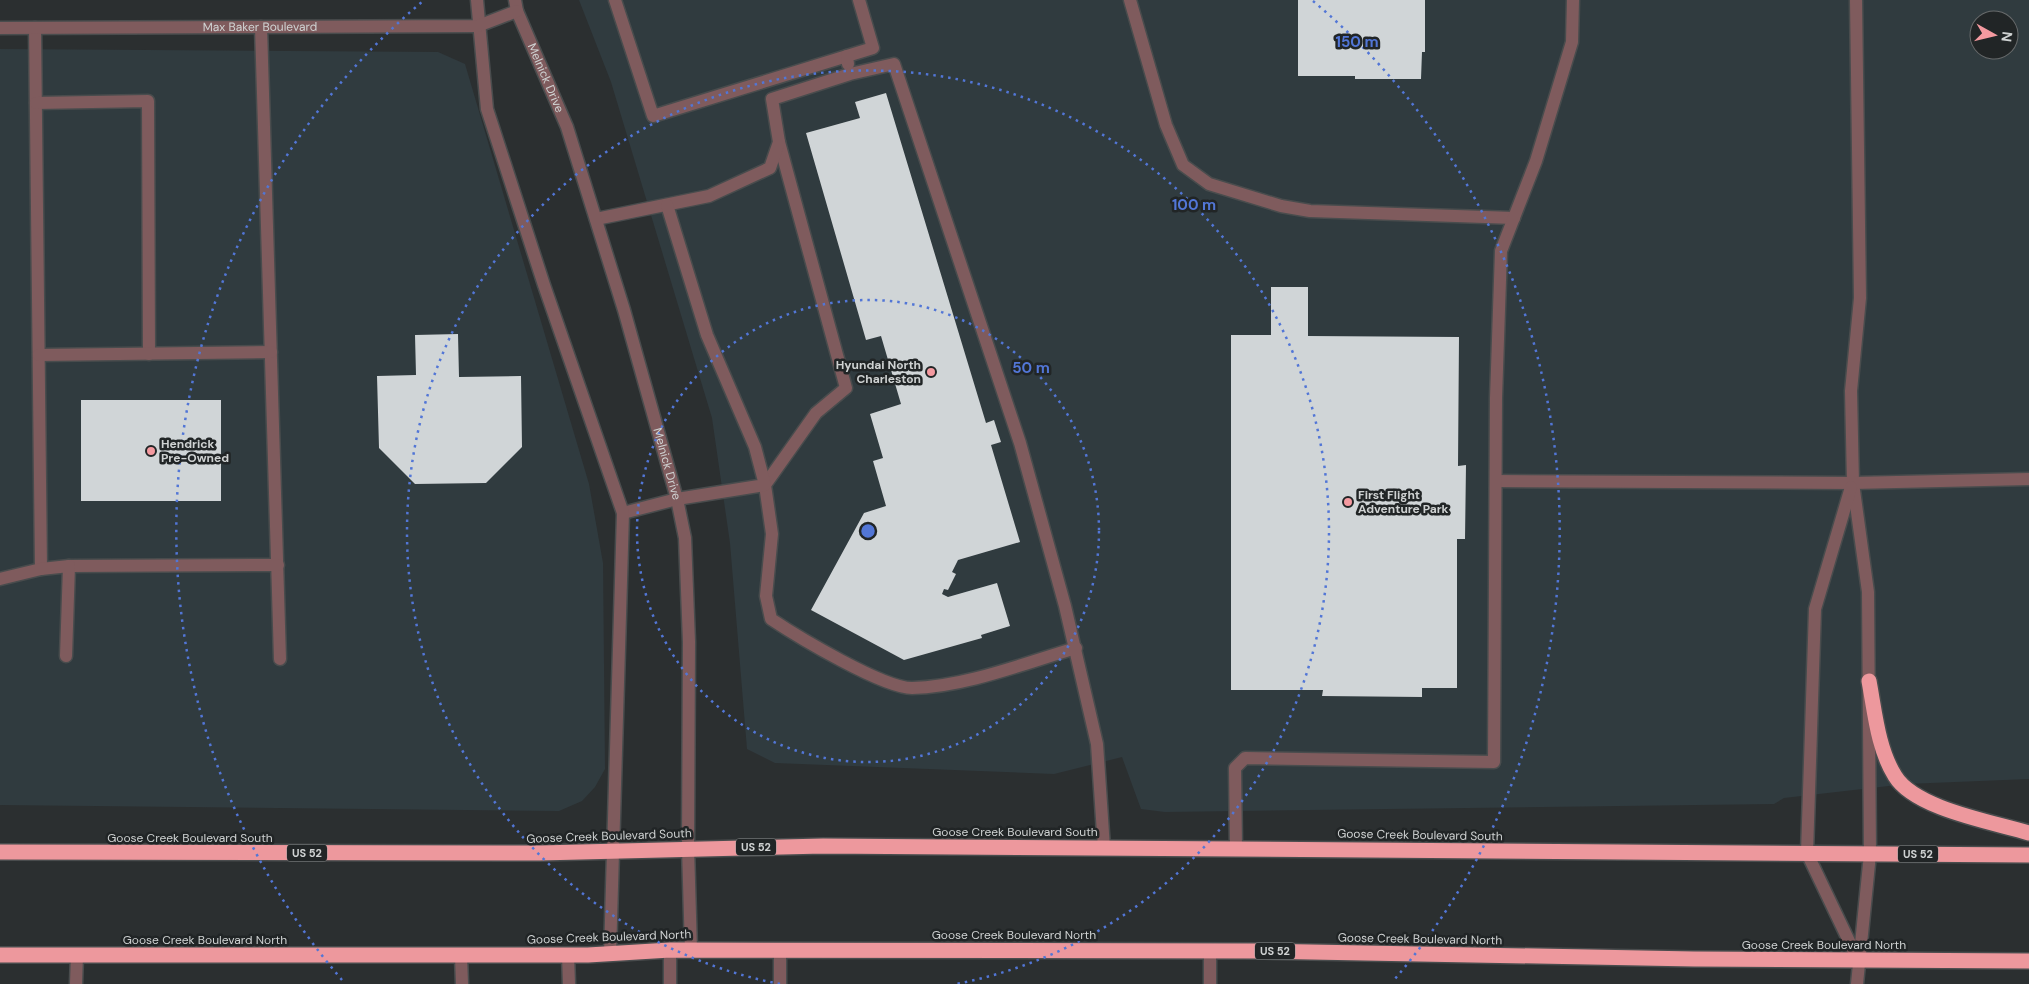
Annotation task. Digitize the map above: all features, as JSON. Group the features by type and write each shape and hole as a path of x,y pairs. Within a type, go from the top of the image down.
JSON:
{"highway":[{"path":"1868,681 1887,761 1896,778 1910,793 1928,803 2029,833"},
{"name":"Goose Creek Boulevard South","path":"0,852 614,852 688,848 823,846 2029,856"},
{"name":"Goose Creek Boulevard North","path":"0,955 461,956 610,954 670,950 1210,951 2029,961"}],"street":[{"path":"477,0 487,109 544,285 623,513 610,954"},
{"path":"615,0 653,116 873,48 859,0"},
{"path":"1130,0 1166,125 1183,165 1209,184 1281,206 1310,211 1514,218"},
{"path":"1236,848 1235,768 1245,758 1494,762 1496,481 1501,251 1536,162 1572,42 1573,0"},
{"path":"1856,0 1860,298 1851,391 1852,483 1868,592 1870,854 1857,984"},
{"name":"Max Baker Boulevard","path":"0,28 478,26 516,6"},
{"name":"Melnick Drive","path":"516,6 567,127 596,219 677,499 685,538 689,642 688,848 691,950"},
{"path":"261,27 280,659"},
{"path":"35,28 41,569"},
{"path":"847,56 850,74"},
{"path":"623,513 677,499 765,486 816,412 846,388 779,142 772,99 850,74 894,64 1020,443 1076,648 1097,744 1104,848"},
{"path":"36,103 148,100 149,354"},
{"path":"596,219 709,196 770,168 779,142"},
{"path":"667,205 707,335 755,447 765,486 772,534 766,596 771,620 874,676 910,688 966,680 1076,648"},
{"path":"39,355 271,352"},
{"path":"1496,481 1852,483 2029,479"},
{"path":"1852,483 1815,609 1807,854 1858,960"},
{"path":"0,579 41,569 69,566 278,565"},
{"path":"66,656 69,566"},
{"path":"670,950 670,984"},
{"path":"780,950 780,984"},
{"path":"1210,951 1210,984"},
{"path":"76,984 77,955"},
{"path":"568,955 569,984"},
{"path":"461,956 462,984"}],"shaded area":[{"path":"579,0 2029,0 2029,779 1906,784 1784,798 1774,804 1165,812 1141,809 1122,757 1054,774 775,763 747,749 730,543 712,418 611,82"},
{"path":"0,49 438,52 465,64 589,484 603,563 605,769 595,787 582,801 559,811 0,805"}],"building":[{"path":"1298,0 1425,0 1425,52 1422,52 1421,79 1355,79 1355,76 1298,76"},
{"name":"Hyundai North Charleston","path":"886,93 986,423 994,420 1001,442 991,445 1020,542 958,560 952,572 956,574 948,590 944,589 942,594 948,597 997,583 1010,626 981,635 982,638 904,660 811,610 864,513 886,506 873,461 883,458 870,414 901,404 881,336 866,340 806,133 860,118 855,102"},
{"name":"First Flight Adventure Park","path":"1271,287 1308,287 1308,336 1459,337 1458,466 1466,465 1465,539 1457,539 1457,688 1422,688 1422,697 1322,696 1323,690 1231,690 1231,335 1271,335"},
{"path":"458,334 459,377 521,376 522,447 486,483 415,484 379,448 377,376 416,375 415,335"},
{"name":"Hendrick Pre-Owned","path":"81,400 221,400 221,501 81,501"}],"place":[{"name":"Hyundai North Charleston","path":"931,372"},
{"name":"Hendrick Pre-Owned","path":"151,451"},
{"name":"First Flight Adventure Park","path":"1348,502"}]}
